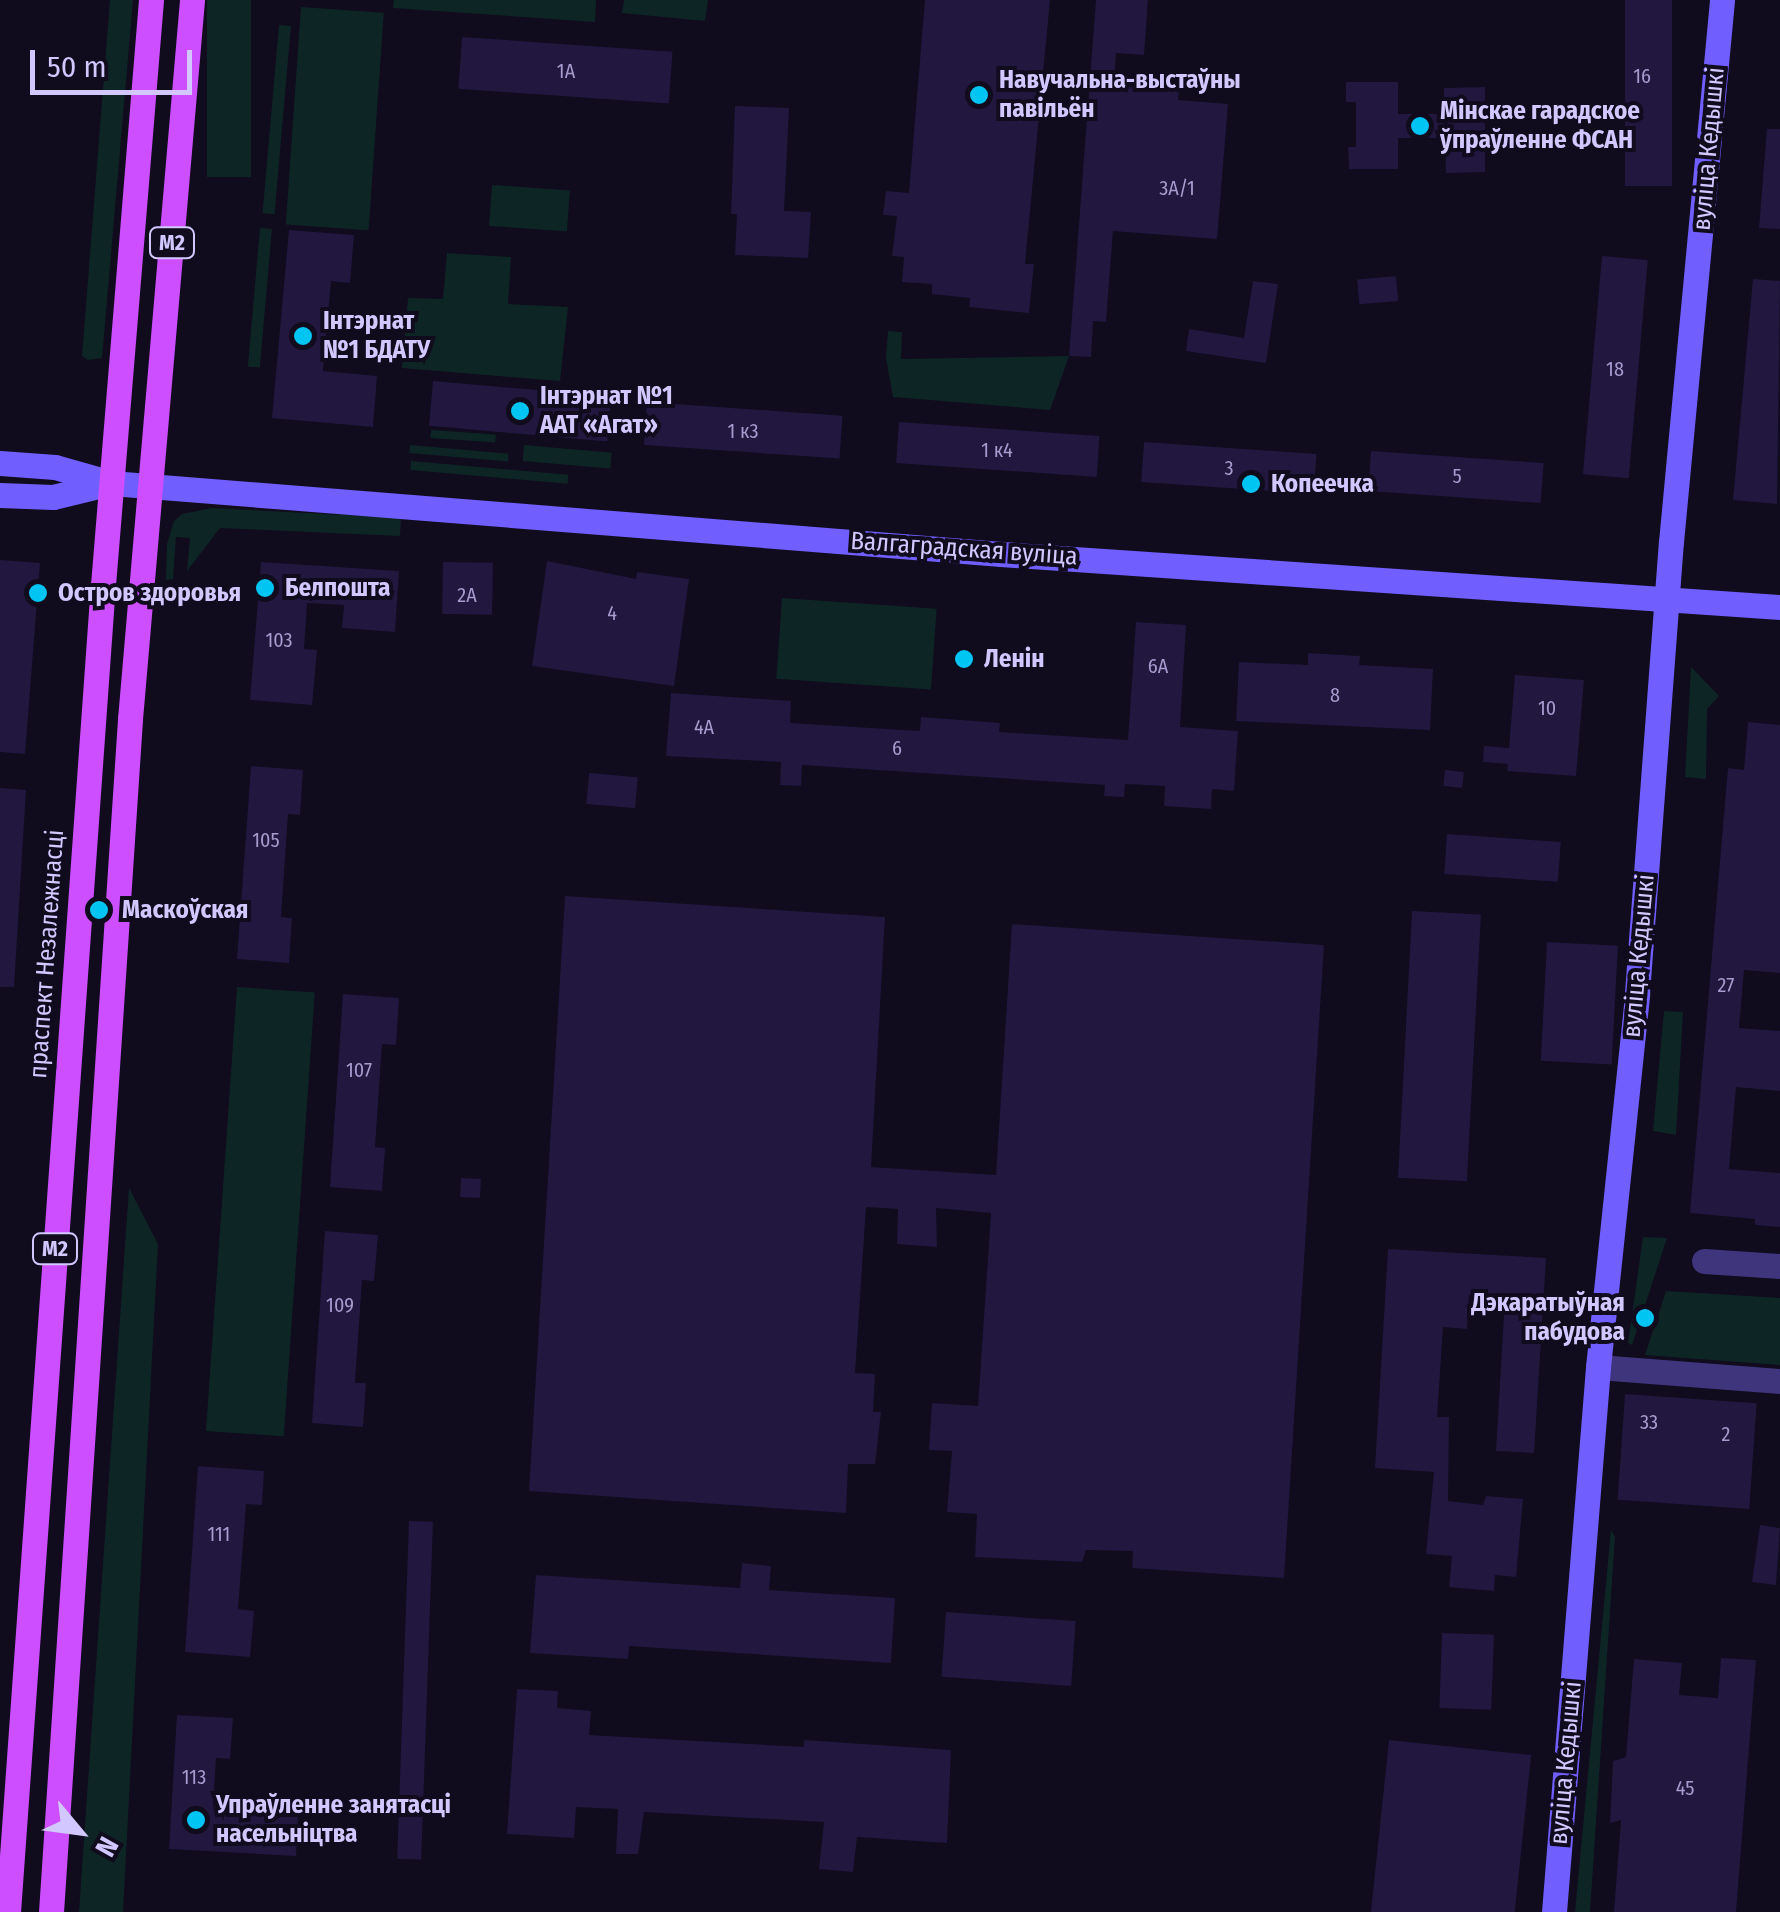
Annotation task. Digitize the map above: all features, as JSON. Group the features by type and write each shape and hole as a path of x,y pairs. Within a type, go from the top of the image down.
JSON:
{"main road":[{"name":"праспект Незалежнасці","path":"8,1912 151,0"},
{"name":"М2","path":"51,1912 149,486 192,0"}],"street":[{"name":"вуліца Кедышкі","path":"1554,1912 1598,1367 1637,993 1666,599 1722,0"},
{"path":"0,462 55,467 112,483"},
{"path":"0,494 53,497 112,483"},
{"name":"Валгаградская вуліца","path":"112,483 1001,554 1780,607"},
{"path":"1704,1261 1780,1266"},
{"path":"1598,1367 1780,1381"}],"green space":[{"path":"110,0 133,0 102,358 88,360 82,356"},
{"path":"207,0 251,0 251,177 207,177"},
{"path":"394,0 596,0 595,22 393,8"},
{"path":"624,0 708,0 705,21 622,13"},
{"path":"301,7 384,13 369,230 286,224"},
{"path":"279,25 291,26 274,214 263,213"},
{"path":"492,185 570,190 567,231 489,226"},
{"path":"260,228 272,229 260,368 248,366"},
{"path":"447,253 511,257 508,304 568,307 560,381 402,368 408,298 443,299"},
{"path":"888,331 902,332 901,359 1069,356 1050,410 893,397 886,358"},
{"path":"431,430 496,435 495,443 430,438"},
{"path":"410,445 509,454 508,462 409,453"},
{"path":"524,445 612,453 610,469 523,461"},
{"path":"411,461 568,475 568,484 410,470"},
{"path":"212,508 401,518 400,536 220,528 187,571 190,538 176,537 173,579 166,580 167,544 174,521 182,514"},
{"path":"782,598 937,609 931,690 776,679"},
{"path":"1691,667 1719,696 1707,709 1706,779 1685,777"},
{"path":"237,987 315,992 284,1436 206,1431"},
{"path":"1664,1011 1683,1012 1676,1135 1653,1131"},
{"path":"129,1188 158,1244 123,1912 79,1912"},
{"path":"1643,1237 1667,1238 1632,1345 1628,1343"},
{"path":"1666,1291 1780,1298 1780,1365 1645,1355"},
{"path":"1611,1530 1615,1537 1590,1912 1575,1912"}],"building":[{"name":"Навучальна-выстаўны павільён","path":"925,0 1050,0 1025,264 1034,264 1029,313 969,307 970,298 932,294 932,284 902,282 904,257 892,256 897,216 883,215 886,191 909,193"},
{"path":"1096,0 1148,0 1144,55 1116,53 1114,86 1179,91 1178,100 1228,104 1217,239 1113,231 1106,322 1093,321 1091,357 1069,356"},
{"path":"1625,0 1672,0 1672,186 1625,186"},
{"path":"462,37 672,52 669,104 458,89"},
{"name":"Мінскае гарадское ўпраўленне ФСАН","path":"1346,82 1398,82 1398,114 1444,114 1444,88 1485,87 1485,172 1446,173 1445,138 1398,138 1398,169 1349,169 1348,147 1356,147 1356,102 1346,102"},
{"path":"735,106 789,108 784,211 811,212 808,258 735,255 737,214 731,214"},
{"path":"1767,129 1780,129 1780,229 1759,228"},
{"name":"Інтэрнат №1 БДАТУ","path":"289,230 354,235 350,283 331,281 323,371 377,376 373,427 272,418"},
{"path":"1602,256 1648,260 1629,478 1583,474"},
{"path":"1396,276 1398,301 1359,304 1357,279"},
{"path":"1753,279 1780,281 1777,504 1733,500"},
{"path":"1253,281 1278,284 1266,363 1186,351 1189,329 1244,338"},
{"name":"Інтэрнат №1 ААТ «Агат»","path":"433,381 611,397 607,441 429,426"},
{"path":"647,402 843,416 840,459 644,445"},
{"path":"899,422 1100,436 1097,477 896,463"},
{"path":"1144,442 1317,454 1314,494 1141,482"},
{"path":"1371,451 1544,463 1541,503 1368,491"},
{"path":"0,560 40,563 25,754 0,752"},
{"path":"547,561 636,579 637,572 689,579 674,686 532,666"},
{"path":"261,562 399,571 395,632 342,628 344,605 307,603 304,649 317,650 312,705 250,700"},
{"path":"443,562 493,563 492,615 442,614"},
{"path":"1136,622 1186,625 1180,727 1238,731 1234,791 1212,789 1211,809 1164,806 1165,786 1125,784 1124,797 1104,796 1105,785 802,765 801,786 780,785 781,762 666,756 671,693 791,701 790,723 920,731 921,717 1000,723 999,732 1128,740"},
{"path":"1308,653 1360,656 1359,665 1433,669 1430,730 1236,721 1239,662 1308,665"},
{"path":"1515,675 1584,680 1576,776 1507,771 1508,764 1483,762 1484,746 1509,748"},
{"path":"1748,722 1780,725 1780,973 1744,970 1739,1028 1780,1031 1780,1091 1736,1087 1729,1169 1780,1173 1780,1227 1755,1225 1755,1219 1690,1213 1728,768 1744,770"},
{"path":"251,766 303,770 300,815 288,814 281,917 292,918 289,963 237,959"},
{"path":"1445,770 1464,772 1462,788 1443,786"},
{"path":"589,773 638,777 635,808 586,804"},
{"path":"0,788 26,790 14,987 0,987"},
{"path":"1447,834 1561,842 1558,882 1444,874"},
{"path":"565,896 885,917 871,1167 996,1175 1012,924 1324,945 1284,1578 1132,1568 1133,1551 1086,1550 1082,1562 975,1557 977,1514 947,1512 952,1451 929,1450 932,1403 978,1406 991,1213 936,1208 937,1247 897,1244 898,1209 866,1207 855,1373 875,1374 873,1412 881,1412 875,1464 848,1464 846,1513 529,1491"},
{"path":"1412,911 1481,915 1467,1181 1398,1178"},
{"path":"1547,942 1618,946 1612,1065 1541,1061"},
{"path":"343,994 399,998 396,1045 382,1044 375,1147 385,1148 382,1191 330,1187"},
{"path":"461,1178 481,1179 480,1198 460,1197"},
{"path":"325,1231 378,1235 374,1281 362,1280 355,1383 366,1383 363,1427 312,1423"},
{"path":"1388,1249 1546,1258 1534,1453 1496,1451 1505,1297 1469,1295 1467,1329 1443,1327 1437,1417 1449,1417 1448,1501 1483,1505 1486,1496 1523,1499 1516,1577 1495,1575 1494,1591 1449,1587 1452,1556 1426,1554 1434,1472 1375,1468"},
{"path":"1625,1394 1757,1403 1749,1509 1618,1500"},
{"path":"198,1466 264,1471 262,1505 246,1504 238,1609 254,1611 250,1657 185,1652"},
{"path":"409,1521 433,1522 421,1860 397,1859"},
{"path":"1760,1525 1780,1528 1776,1585 1752,1582"},
{"path":"742,1563 771,1566 769,1590 895,1598 891,1663 629,1646 628,1659 530,1653 536,1575 740,1588"},
{"path":"946,1612 1076,1621 1071,1686 941,1677"},
{"path":"1442,1633 1494,1635 1491,1710 1439,1708"},
{"path":"1721,1658 1756,1660 1736,1912 1614,1912 1621,1820 1610,1823 1613,1761 1626,1757 1634,1659 1682,1663 1679,1695 1718,1698"},
{"path":"517,1689 558,1691 557,1708 591,1711 589,1735 804,1747 804,1740 951,1750 947,1843 857,1837 853,1872 819,1869 824,1822 644,1812 638,1854 616,1854 618,1809 576,1807 574,1838 507,1834"},
{"path":"177,1715 233,1718 230,1759 216,1758 213,1806 266,1810 266,1795 299,1797 296,1856 169,1849"},
{"path":"1389,1740 1531,1755 1515,1912 1371,1912"}],"place":[{"name":"Навучальна-выстаўны павільён","path":"979,95"},
{"name":"Мінскае гарадское ўпраўленне ФСАН","path":"1420,126"},
{"name":"Інтэрнат №1 БДАТУ","path":"303,336"},
{"name":"Інтэрнат №1 ААТ «Агат»","path":"520,411"},
{"name":"Копеечка","path":"1251,484"},
{"name":"Белпошта","path":"265,588"},
{"name":"Остров здоровья","path":"38,593"},
{"name":"Ленін","path":"964,659"},
{"name":"Маскоўская","path":"99,910"},
{"name":"Дэкаратыўная пабудова","path":"1645,1318"},
{"name":"Упраўленне занятасці насельніцтва","path":"196,1820"}]}
